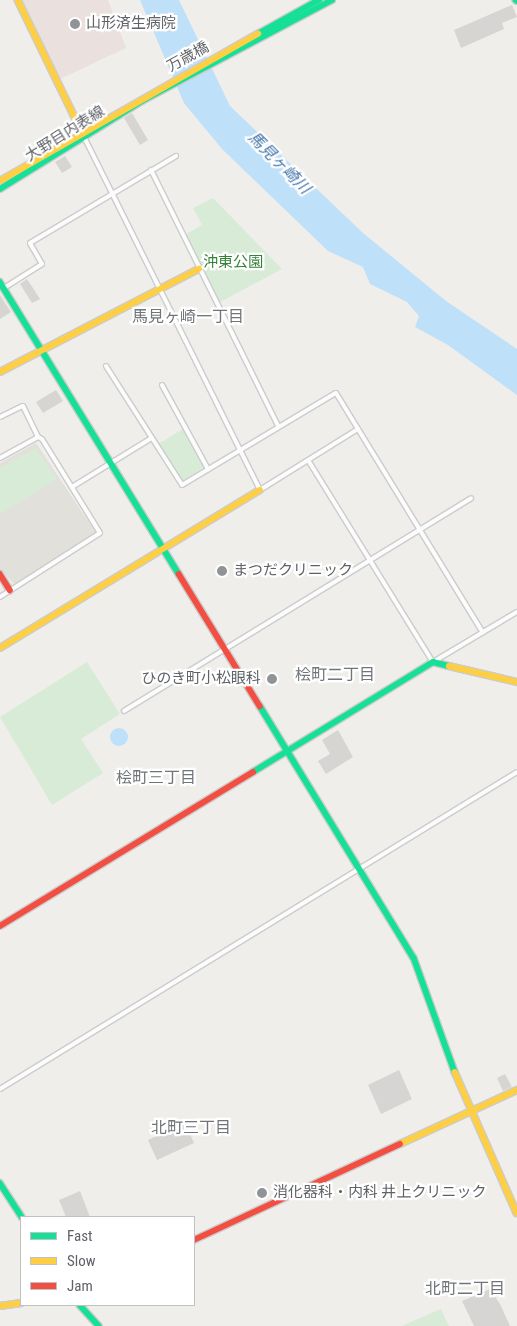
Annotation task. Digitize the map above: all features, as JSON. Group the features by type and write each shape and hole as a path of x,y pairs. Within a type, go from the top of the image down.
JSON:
{"main road":[{"path":"18,0 83,134"},
{"path":"250,40 319,0"},
{"path":"250,40 332,0"},
{"name":"万歳橋","path":"141,100 250,40"},
{"name":"大野目内表線","path":"0,181 141,100"},
{"name":"大野目内表線","path":"0,189 83,134"},
{"path":"0,372 199,269"},
{"path":"2,285 226,648 414,958 469,1111 517,1213"},
{"path":"0,648 260,490"},
{"path":"0,574 10,590"},
{"path":"0,926 433,662 517,682"},
{"path":"195,1240 517,1090"},
{"path":"0,1183 21,1216"},
{"path":"0,1306 20,1303"},
{"path":"81,1306 99,1326"}],"street":[{"path":"83,134 157,290 260,490 358,429"},
{"path":"2,285 42,264 30,243 176,156"},
{"path":"151,170 278,426"},
{"path":"106,366 178,484 208,469 333,392 358,429 483,632"},
{"path":"162,385 208,469"},
{"path":"0,418 22,406 38,437 72,487 99,536 0,597"},
{"path":"0,458 38,437"},
{"path":"72,487 150,439"},
{"path":"308,460 433,662 517,612"},
{"path":"124,711 471,498"},
{"path":"0,1089 517,772"}],"shaded area":[{"name":"山形済生病院","path":"22,0 108,0 126,48 60,79"},
{"path":"36,443 96,533 15,585 0,569 0,463"}],"green space":[{"name":"沖東公園","path":"213,198 282,269 220,302 186,234 202,225 193,208"},
{"path":"183,429 204,467 181,482 158,444"},
{"path":"36,448 57,479 0,514 0,468"},
{"path":"87,662 120,714 81,739 103,773 52,805 0,717"},
{"path":"441,1309 449,1326 402,1326 413,1321"}],"water":[{"name":"馬見ヶ崎川","path":"140,0 179,0 230,106 363,233 446,301 517,349 517,395 448,345 415,327 419,316 407,302 370,284 363,267 328,251 222,149 184,103"},
{"path":"115,728 123,728 128,733 126,744 115,746 110,741 110,733"}],"building":[{"path":"512,5 517,17 502,23 504,29 461,48 454,30"},
{"path":"132,113 148,140 140,145 124,118"},
{"path":"65,156 72,167 62,173 55,162"},
{"path":"27,279 40,299 32,303 20,284"},
{"path":"0,295 11,312 0,319"},
{"path":"56,390 63,401 43,413 36,402"},
{"path":"338,730 353,757 326,774 318,761 330,754 322,740"},
{"path":"399,1070 412,1099 381,1114 368,1085"},
{"path":"505,1074 512,1087 503,1091 497,1078"},
{"path":"185,1123 194,1143 157,1160 148,1140"},
{"path":"80,1191 90,1216 66,1216 59,1200"},
{"path":"490,1289 500,1304 510,1326 474,1326 462,1301"}],"traffic: fast":[{"path":"258,34 319,0"},
{"path":"0,189 142,101 332,0"},
{"path":"0,282 179,574"},
{"path":"253,772 433,662 449,666"},
{"path":"260,706 414,958 455,1072"},
{"path":"0,1183 21,1216"},
{"path":"81,1306 99,1326"}],"traffic: slow":[{"path":"18,0 82,132"},
{"path":"0,181 258,34"},
{"path":"0,372 199,269"},
{"path":"0,648 260,490"},
{"path":"449,666 517,682"},
{"path":"455,1072 517,1213"},
{"path":"400,1144 517,1090"},
{"path":"0,1306 20,1303"}],"traffic: jam":[{"path":"0,574 10,590"},
{"path":"179,574 260,706"},
{"path":"0,926 253,772"},
{"path":"195,1240 400,1144"}],"place":[{"name":"山形済生病院","path":"75,24"},
{"name":"まつだクリニック","path":"222,571"},
{"name":"ひのき町小松眼科","path":"272,679"},
{"name":"消化器科・内科 井上クリニック","path":"262,1193"}],"district":[{"name":"馬見ヶ崎一丁目","path":"188,317"},
{"name":"桧町二丁目","path":"335,675"},
{"name":"桧町三丁目","path":"156,778"},
{"name":"北町三丁目","path":"191,1128"},
{"name":"北町二丁目","path":"465,1289"}]}
